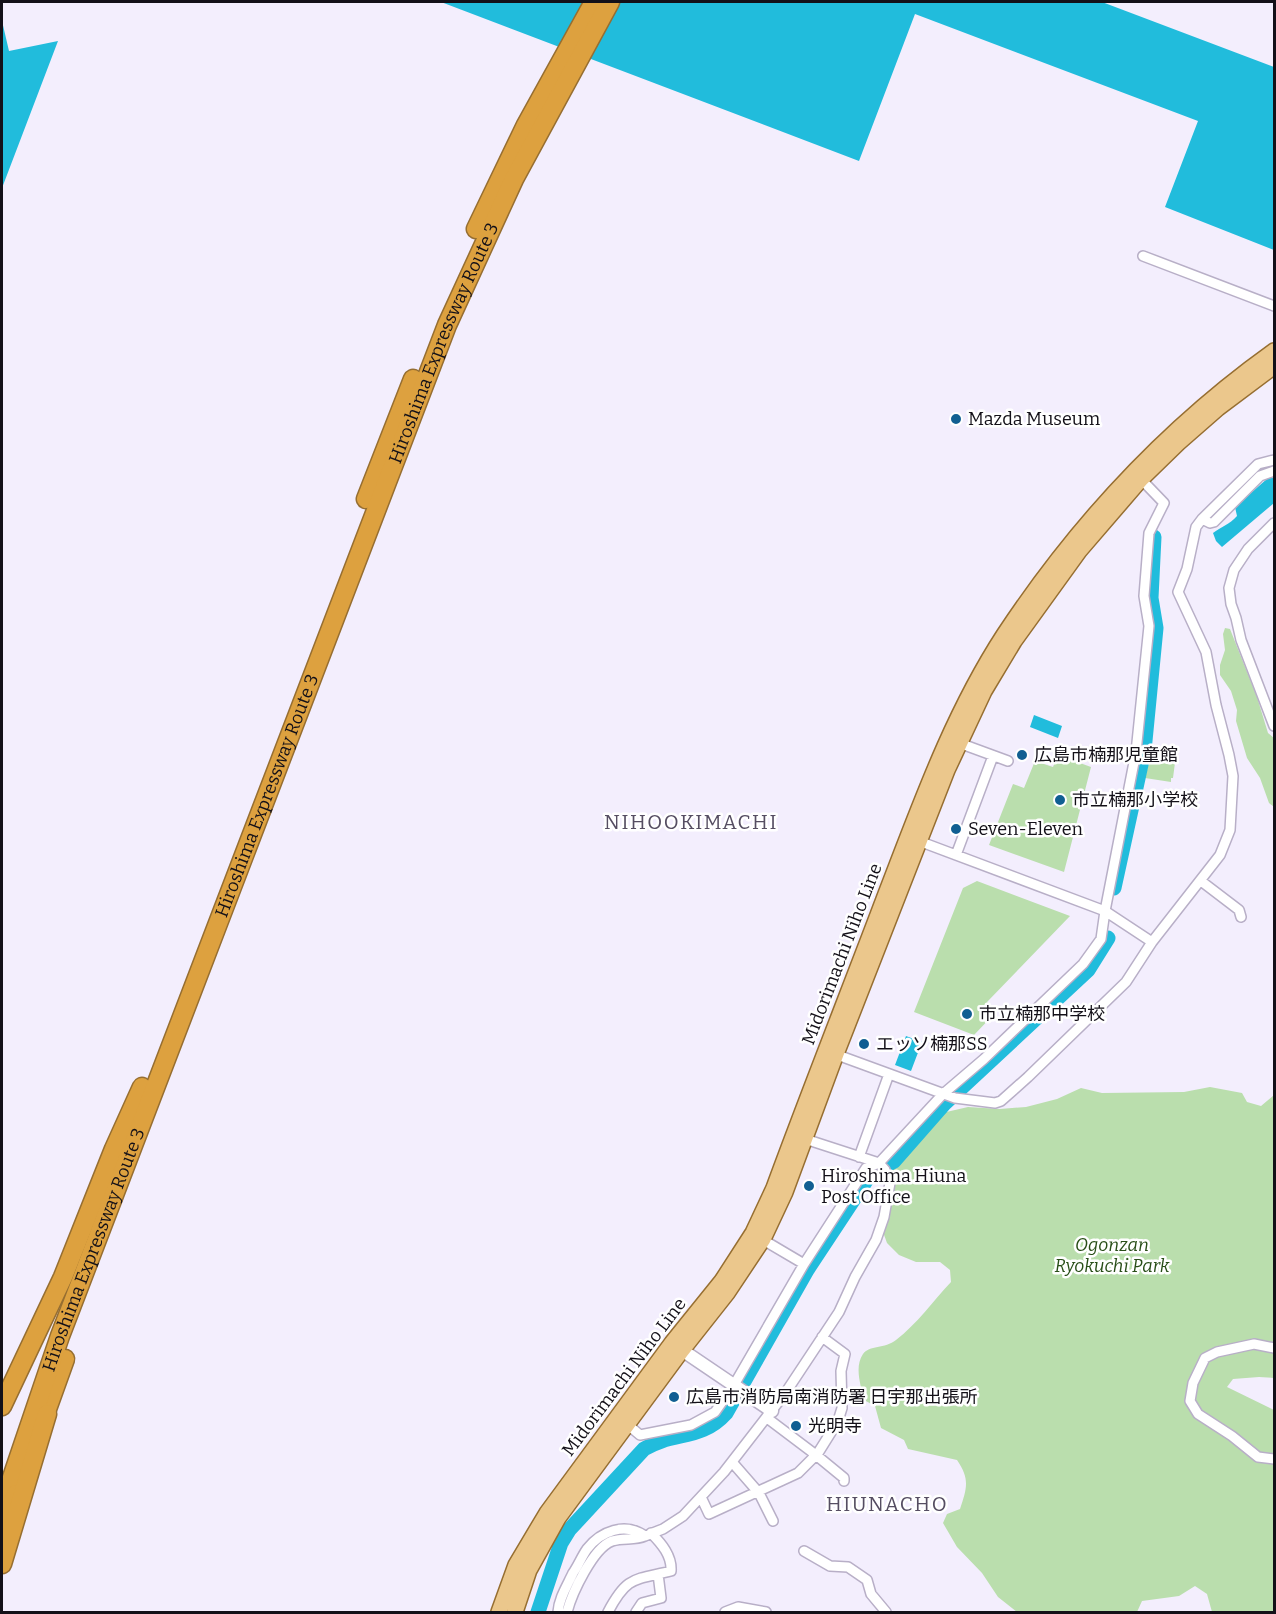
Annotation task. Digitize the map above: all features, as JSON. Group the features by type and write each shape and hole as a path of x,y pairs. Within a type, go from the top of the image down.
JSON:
{"highway":[{"path":"551,92 594,2"},
{"path":"551,92 610,2"},
{"name":"Hiroshima Expressway Route 3","path":"2,1472 53,1322 436,321 496,186 551,92"},
{"name":"Hiroshima Expressway Route 3","path":"2,1507 56,1347 447,325 551,92"},
{"path":"2,1406 59,1285 114,1149 142,1087"},
{"path":"2,1534 76,1326 117,1188"},
{"path":"2,1564 52,1395"}],"main road":[{"name":"Midorimachi Niho Line","path":"914,839 936,765 971,691 1003,636 1079,551 1137,475 1272,360"},
{"name":"Midorimachi Niho Line","path":"500,1612 509,1582 535,1531 677,1346 727,1293 785,1192 799,1137 914,839 984,691 1044,589"},
{"name":"Midorimachi Niho Line","path":"515,1612 529,1570 547,1535 627,1424 677,1346"}],"street":[{"path":"1143,256 1275,306"},
{"path":"831,1053 949,1096 995,1103 1001,1101 1126,982 1152,942 1220,855 1230,830 1233,776 1215,705 1206,652 1178,592 1187,569 1196,527 1257,464 1275,460"},
{"path":"1202,519 1210,523 1214,522 1260,476 1275,471"},
{"path":"627,1424 640,1435 691,1425 715,1412 738,1387 804,1264 866,1168 881,1165 976,1066 1083,964 1101,939 1136,752 1149,626 1144,596 1149,533 1164,503 1137,475"},
{"path":"1275,523 1248,549 1234,570 1229,588 1241,640 1275,726"},
{"path":"959,743 1008,761"},
{"path":"956,855 993,756"},
{"path":"914,839 1105,911 1152,942"},
{"path":"1201,880 1239,910 1241,917"},
{"path":"859,1156 889,1074"},
{"path":"567,1612 576,1589 595,1555 610,1542 638,1539 663,1529 683,1516 732,1462 770,1415 839,1312 876,1239 884,1217 890,1184 881,1165 799,1137"},
{"path":"758,1236 804,1264"},
{"path":"701,1497 709,1514 759,1493 798,1473 816,1455 832,1432 842,1408 841,1371 845,1354 822,1337"},
{"path":"1275,1348 1254,1344 1217,1352 1205,1358 1192,1383 1190,1401 1198,1414 1232,1436 1258,1457 1275,1459"},
{"path":"677,1346 738,1387 844,1478 844,1481"},
{"path":"732,1462 759,1493 773,1521"},
{"path":"558,1612 558,1605 566,1586 587,1549 606,1532 625,1528 648,1534 662,1543 671,1563 671,1571 634,1579 618,1593 608,1612"},
{"path":"804,1551 830,1566 848,1567 867,1580 871,1594 886,1612"},
{"path":"636,1612 642,1603 661,1598 658,1574"},
{"path":"725,1612 738,1607 766,1612"}],"green space":[{"path":"1225,628 1230,629 1257,697 1268,733 1274,738 1274,807 1269,803 1260,778 1247,758 1236,721 1237,710 1231,691 1220,675 1220,665 1225,650 1223,634"},
{"path":"1152,751 1176,755 1171,782 1145,778"},
{"path":"1058,755 1091,767 1064,872 989,845 1013,784 1024,788 1035,761 1053,767"},
{"path":"977,881 1070,916 987,1002 996,1012 974,1035 914,1012 963,888"},
{"name":"Ogonzan Ryokuchi Park","path":"1210,1087 1242,1093 1247,1102 1261,1106 1274,1095 1274,1378 1233,1379 1227,1387 1274,1410 1274,1612 1212,1612 1207,1594 1195,1586 1179,1596 1142,1601 1137,1612 1017,1612 998,1597 982,1573 957,1547 943,1523 947,1514 960,1509 964,1495 966,1478 957,1460 908,1449 904,1440 881,1428 875,1406 864,1400 859,1371 863,1354 869,1349 892,1343 904,1334 951,1282 950,1270 940,1262 916,1262 899,1255 887,1243 883,1232 892,1182 889,1167 942,1113 968,1107 1000,1109 1026,1107 1057,1099 1081,1088 1102,1093 1184,1092"}],"water":[{"path":"441,2 1102,2 1274,67 1274,250 1165,207 1198,121 915,14 859,161"},
{"path":"2,21 9,51 58,41 2,188"},
{"path":"1268,478 1274,478 1274,503 1222,547 1216,541 1213,533 1237,516 1235,507"},
{"path":"1034,715 1062,726 1058,738 1030,727"},
{"path":"906,1036 922,1042 911,1071 895,1065"}],"waterway":[{"path":"1114,888 1144,751 1156,628 1151,598 1154,537"},
{"path":"538,1612 561,1543 569,1530 644,1449 655,1443 707,1428 726,1413 807,1270 871,1173 894,1161 944,1104 1088,970 1108,938"}],"place":[{"name":"Mazda Museum","path":"956,419"},
{"name":"広島市楠那児童館","path":"1022,755"},
{"name":"市立楠那小学校","path":"1060,800"},
{"name":"Seven-Eleven","path":"956,829"},
{"name":"市立楠那中学校","path":"967,1014"},
{"name":"エッソ楠那SS","path":"864,1044"},
{"name":"Hiroshima Hiuna Post Office","path":"809,1186"},
{"name":"広島市消防局南消防署 日宇那出張所","path":"674,1397"},
{"name":"光明寺","path":"796,1426"}],"district":[{"name":"NIHOOKIMACHI","path":"691,822"},
{"name":"HIUNACHO","path":"887,1504"}]}
